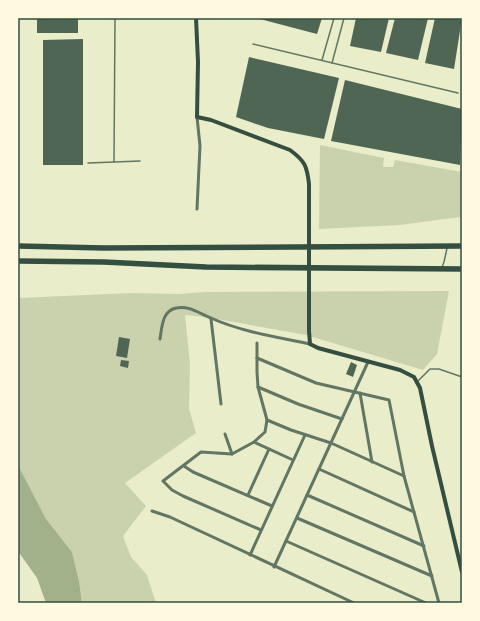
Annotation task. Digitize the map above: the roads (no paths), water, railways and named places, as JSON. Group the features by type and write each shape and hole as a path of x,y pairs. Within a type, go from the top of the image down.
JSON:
{"highway":[{"path":"18,246 104,248 462,246"},
{"path":"18,261 104,262 206,268 462,269"}],"main road":[{"path":"196,18 198,62 197,117 211,120 290,150 301,158 306,166 308,173 310,216 310,344 318,348 400,370 414,377 420,388 432,446 462,572"}],"street":[{"path":"197,117 200,146 197,209"},
{"path":"160,338 162,323 165,315 176,308 190,309 211,319 257,333 310,344"},
{"path":"211,319 221,404"},
{"path":"257,343 258,387 267,420 265,432 254,442 232,454 201,452 163,481 172,490 183,496 261,530"},
{"path":"257,358 316,383 389,400 404,476 439,603"},
{"path":"274,567 368,362"},
{"path":"258,387 298,404 342,418"},
{"path":"360,393 372,462"},
{"path":"267,420 305,435 331,443 404,476"},
{"path":"225,434 232,454"},
{"path":"250,555 305,435"},
{"path":"254,442 294,460"},
{"path":"248,495 269,449"},
{"path":"184,466 192,472 272,506"},
{"path":"319,469 414,512"},
{"path":"307,495 424,546"},
{"path":"152,511 354,603"},
{"path":"297,518 432,576"},
{"path":"286,541 426,603"}],"lane":[{"path":"114,162 115,18"},
{"path":"322,60 334,18"},
{"path":"332,63 344,18"},
{"path":"253,44 458,93"},
{"path":"88,163 140,161"},
{"path":"441,269 447,246"},
{"path":"417,382 430,370 439,369 462,377"}]}
